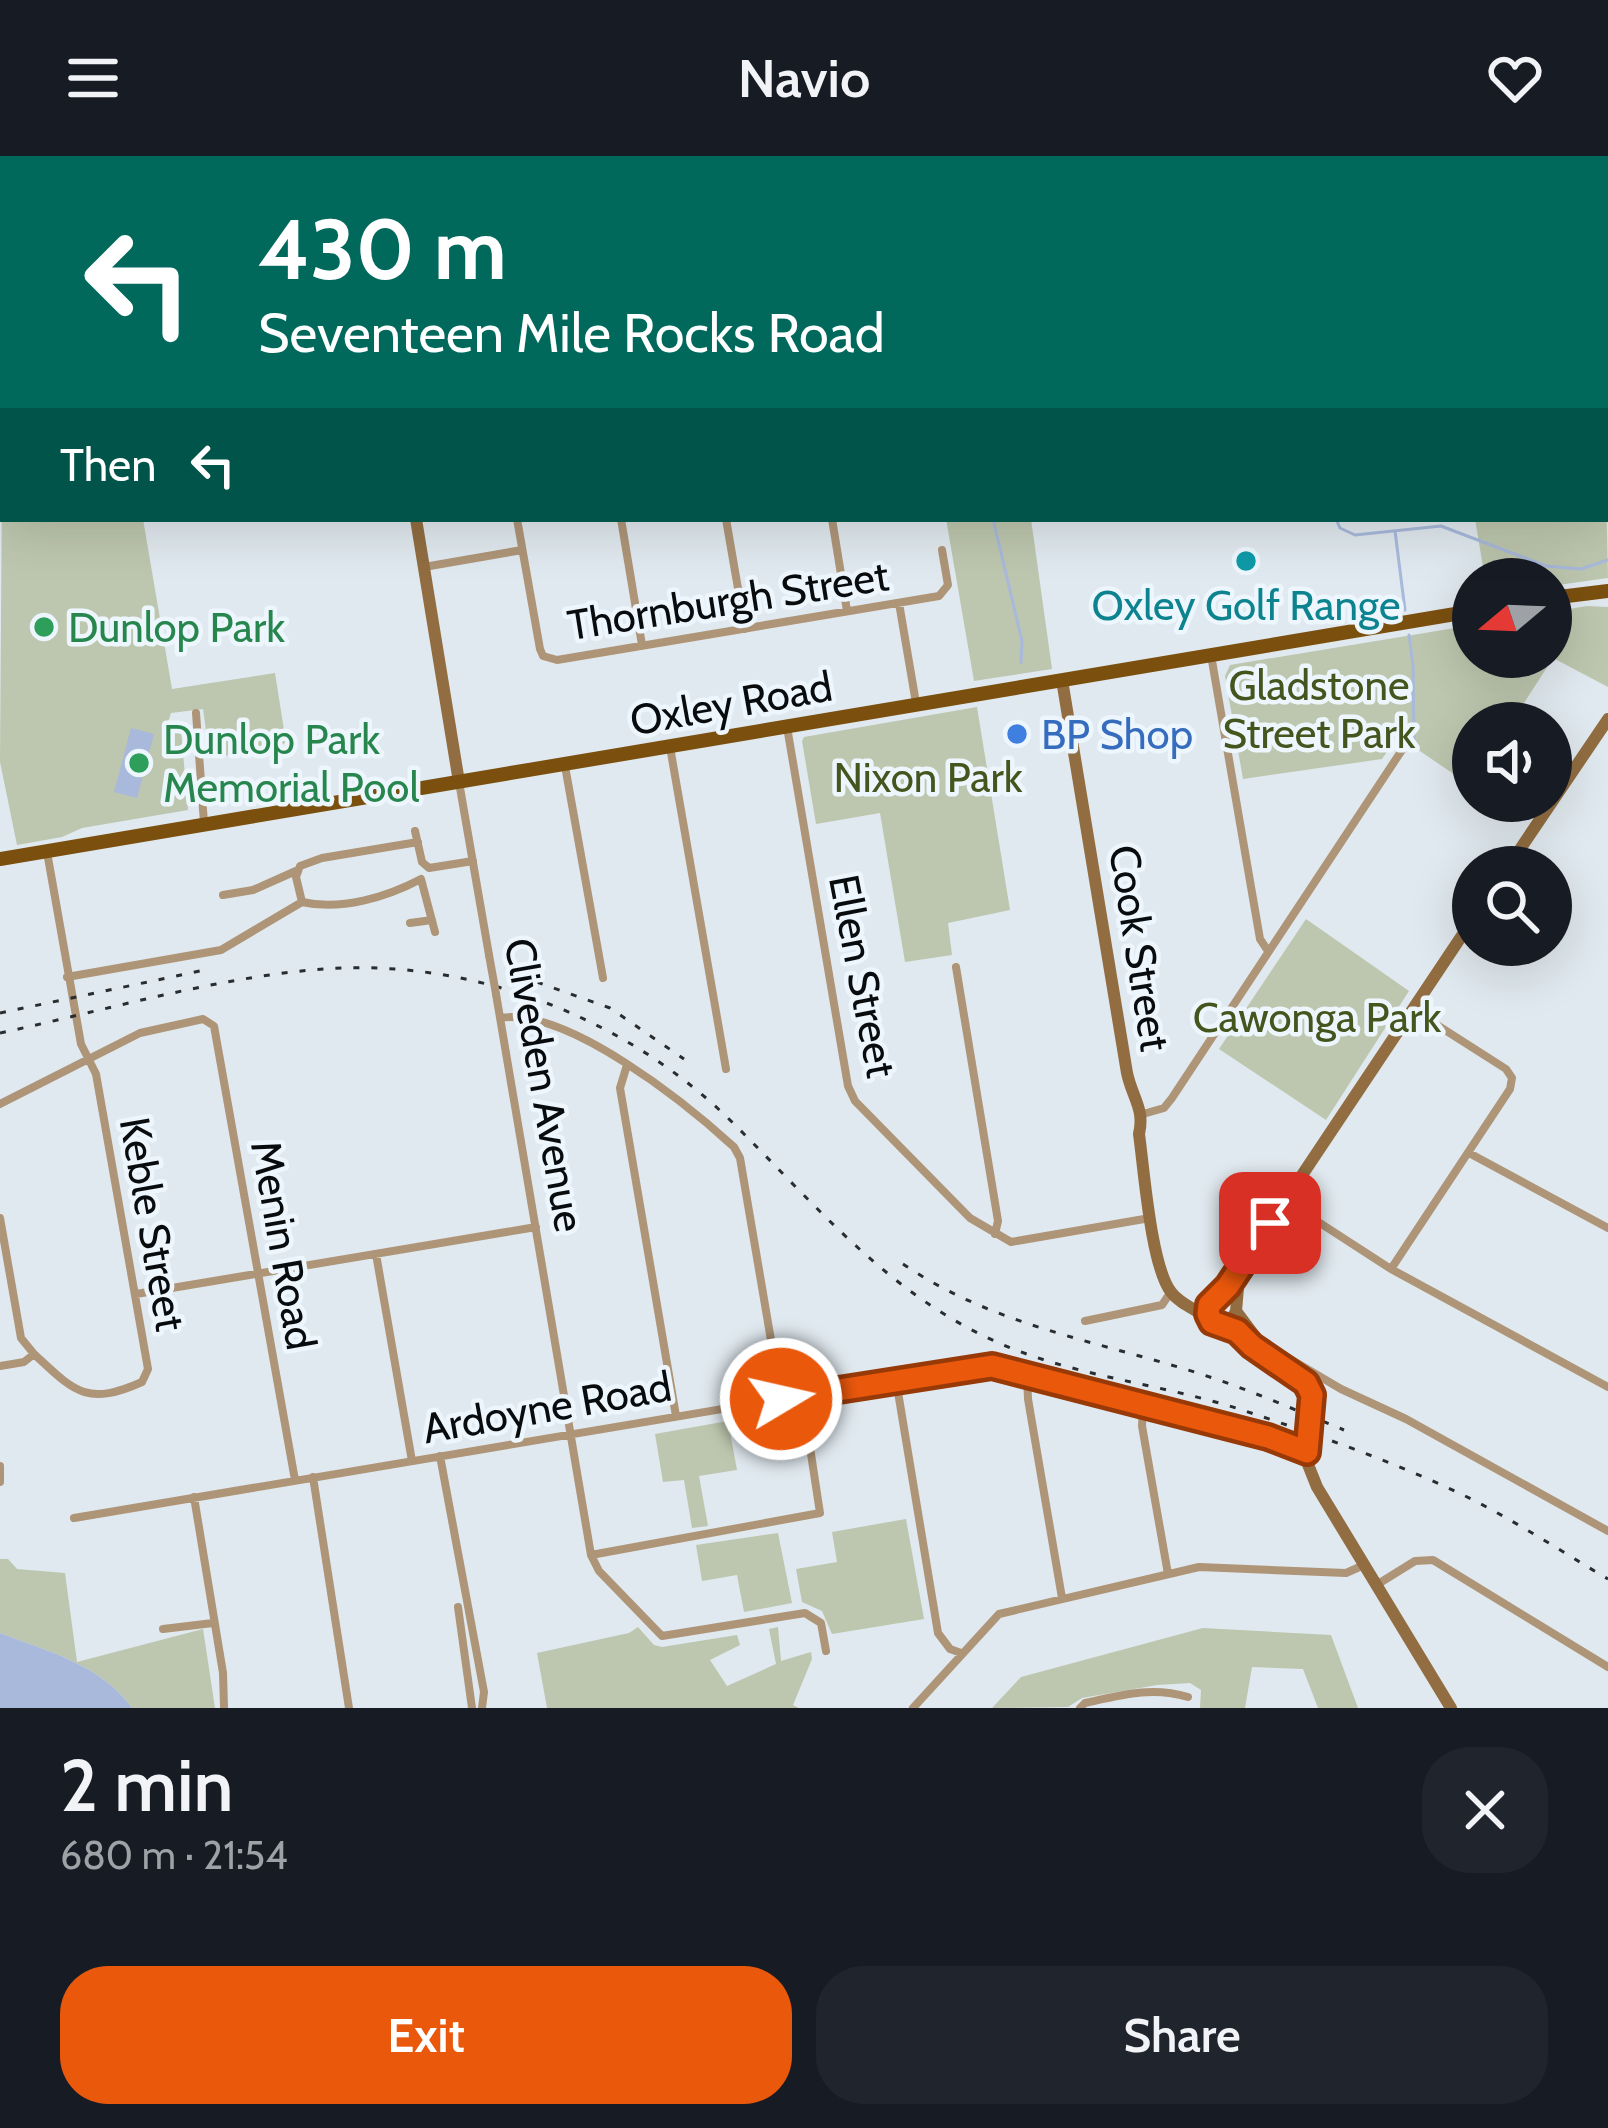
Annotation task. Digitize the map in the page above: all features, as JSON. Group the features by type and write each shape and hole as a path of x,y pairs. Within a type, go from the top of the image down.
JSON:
{"main road":[{"name":"Cliveden Avenue","path":"416,522 459,782"},
{"path":"1572,596 1608,595"},
{"name":"Oxley Road","path":"0,859 1452,615"},
{"name":"Cook Street","path":"1062,680 1127,1073 1143,1114 1139,1134 1160,1266 1171,1292"},
{"path":"1522,846 1608,719"},
{"path":"1451,1708 1310,1473 1312,1395 1306,1383 1226,1325 1216,1324 1212,1304 1452,950"},
{"path":"1226,1325 1233,1320 1237,1284 1250,1253"},
{"path":"1171,1292 1212,1304 1225,1298 1271,1357"}],"street":[{"name":"Thornburgh Street","path":"517,522 544,656 557,660 945,592 942,550"},
{"path":"622,522 642,645"},
{"path":"727,522 745,628"},
{"path":"832,522 847,611"},
{"path":"424,567 522,550"},
{"path":"899,603 916,705"},
{"path":"1211,655 1260,939 1268,951"},
{"path":"196,713 204,824"},
{"name":"Ellen Street","path":"787,727 851,1094 970,1218 995,1234"},
{"path":"670,747 726,1069"},
{"path":"1143,1114 1164,1108 1172,1098 1402,750"},
{"path":"565,764 603,978"},
{"name":"Cliveden Avenue","path":"459,782 591,1555 599,1570 662,1636 805,1613 821,1623 826,1652"},
{"path":"415,831 422,862 429,868"},
{"path":"223,895 253,890 312,860 418,842"},
{"name":"Keble Street","path":"34,1354 78,1393 98,1394 142,1382 148,1369 96,1074 81,1044 46,850"},
{"path":"68,977 221,950 302,902 381,898 421,879 429,868 472,861"},
{"path":"298,870 302,902"},
{"path":"421,879 435,932"},
{"path":"410,923 432,920"},
{"path":"956,967 998,1220 995,1234 1017,1242 1152,1217"},
{"path":"1391,1269 1510,1089 1512,1078 1506,1069 1412,1009"},
{"path":"500,1018 520,1017 548,1025 627,1065 686,1103 734,1147 740,1158 781,1399"},
{"name":"Menin Road","path":"89,1059 158,1027 203,1019 211,1022 218,1035 295,1480"},
{"path":"0,1104 89,1059"},
{"path":"627,1065 620,1088 676,1416"},
{"path":"1469,1153 1608,1228"},
{"path":"1285,1200 1391,1269 1608,1387"},
{"path":"0,1218 21,1338 34,1354 24,1362 0,1366"},
{"path":"136,1294 536,1227"},
{"path":"376,1254 412,1461"},
{"path":"1084,1321 1162,1305 1171,1292"},
{"path":"1271,1357 1280,1352 1608,1531"},
{"name":"Ardoyne Road","path":"74,1518 978,1366 1308,1449"},
{"path":"1027,1375 1062,1598"},
{"path":"896,1380 938,1633 950,1649 962,1653"},
{"path":"591,1555 820,1513 802,1395"},
{"path":"1143,1405 1142,1426 1168,1574"},
{"path":"440,1456 468,1629 484,1692 482,1708"},
{"path":"0,1466 0,1482"},
{"path":"313,1477 349,1708"},
{"path":"194,1497 223,1672 224,1707"},
{"path":"1378,1584 1415,1561 1433,1559 1608,1667"},
{"path":"913,1708 999,1614 1215,1567 1346,1573 1366,1565"},
{"path":"458,1607 468,1629 472,1708"},
{"path":"163,1629 213,1624"},
{"path":"1080,1708 1130,1693 1162,1690 1188,1697"}],"green space":[{"name":"Dunlop Park","path":"2,522 144,522 172,689 275,673 286,743 210,759 203,709 171,713 167,725 181,730 188,810 82,828 62,837 17,845 0,762"},
{"path":"947,522 1031,522 1052,669 974,681"},
{"path":"1476,522 1607,522 1608,578 1572,583 1572,558 1482,558"},
{"name":"Gladstone Street Park","path":"1608,607 1608,687 1572,668 1572,608"},
{"name":"Gladstone Street Park","path":"1452,628 1452,678 1540,678 1525,702 1452,702 1452,773 1398,736 1382,759 1243,779 1225,676 1230,665"},
{"name":"Nixon Park","path":"977,707 1010,910 948,923 952,955 905,962 880,813 816,824 802,741"},
{"name":"Cawonga Park","path":"1306,919 1409,991 1326,1120 1219,1049"},
{"path":"728,1421 737,1470 699,1476 708,1526 692,1528 684,1480 663,1482 655,1434"},
{"path":"906,1519 924,1619 832,1634 822,1611 802,1602 796,1569 837,1562 832,1532"},
{"path":"778,1533 792,1603 744,1612 737,1575 702,1581 696,1545"},
{"path":"0,1559 8,1559 17,1569 65,1573 77,1662 203,1629 215,1708 132,1708 89,1670 0,1633"},
{"path":"638,1627 662,1647 737,1635 740,1645 710,1660 727,1686 776,1664 769,1629 778,1627 781,1661 811,1652 793,1705 799,1708 547,1708 537,1653"},
{"path":"1203,1628 1331,1635 1358,1708 1318,1708 1303,1669 1252,1667 1245,1708 1200,1708 1201,1690 1190,1683 1082,1698 1068,1707 992,1708 1021,1677"}],"water":[{"path":"131,728 154,734 137,798 114,792"},
{"path":"0,1633 89,1670 132,1708 0,1708"}],"waterway":[{"path":"994,522 1022,641 1021,663"},
{"path":"1337,522 1355,535 1441,526 1546,566 1581,569 1608,560"},
{"path":"1395,531 1405,610"},
{"path":"1409,635 1414,741"}],"railway":[{"path":"0,1033 194,989 311,970 426,972 538,1000 591,1022 689,1084 850,1241 949,1317 1047,1361 1239,1409 1378,1458 1478,1503 1608,1579"},
{"path":"0,1013 200,971"},
{"path":"520,976 610,1008 684,1059"},
{"path":"903,1264 1005,1316 1208,1376 1344,1430"}],"place":[{"name":"Oxley Golf Range","path":"1246,561"},
{"name":"Dunlop Park","path":"44,627"},
{"name":"BP Shop","path":"1017,734"},
{"name":"Dunlop Park Memorial Pool","path":"139,763"}],"route":[{"path":"781,1399 992,1366 1280,1440 1307,1452 1312,1395 1306,1383 1261,1354 1237,1331 1212,1322 1208,1314 1209,1305 1228,1286 1270,1223"}]}
